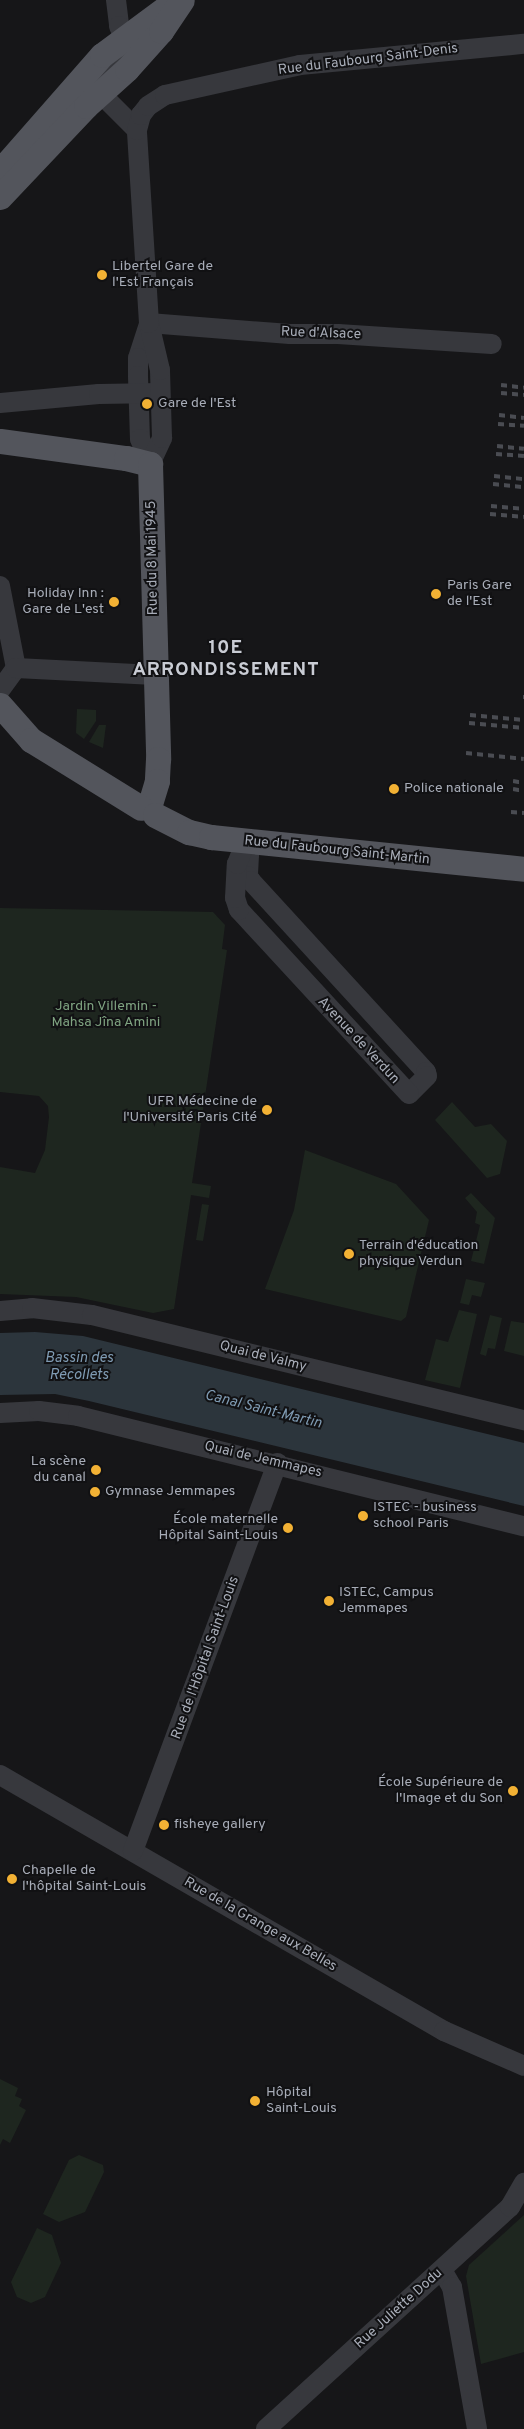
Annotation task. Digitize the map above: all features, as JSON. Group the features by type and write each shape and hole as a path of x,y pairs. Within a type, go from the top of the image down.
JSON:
{"main road":[{"path":"0,171 56,111 70,89 102,55 176,0"},
{"path":"0,197 148,46 182,0"},
{"path":"0,441 126,458 150,464"},
{"name":"Rue du 8 Mai 1945","path":"149,808 157,781 158,759 150,464"},
{"name":"Rue du Faubourg Saint-Martin","path":"0,705 31,740"},
{"name":"Rue du Faubourg Saint-Martin","path":"0,729 31,740 189,832 246,840 524,870"}],"street":[{"path":"116,0 119,26 129,34 104,72 100,93 137,130"},
{"name":"Rue du Faubourg Saint-Denis","path":"156,100 166,95 300,65 524,44"},
{"name":"Rue du 8 Mai 1945","path":"150,464 162,438 160,370 149,322 137,130 141,115 156,100"},
{"name":"Rue du 8 Mai 1945","path":"149,322 138,358 138,395 140,439 150,464"},
{"name":"Rue d'Alsace","path":"149,322 290,334 338,334 492,344"},
{"path":"0,403 99,394 138,395 160,393"},
{"path":"0,586 16,668 0,690"},
{"path":"16,668 155,675"},
{"name":"Avenue de Verdun","path":"246,840 250,855 248,876 426,1072 427,1076 409,1094 247,921 236,902 234,886 238,853 246,840"},
{"path":"234,886 258,888"},
{"name":"Quai de Valmy","path":"0,1310 32,1308 92,1315 524,1420"},
{"name":"Quai de Jemmapes","path":"0,1413 39,1411 78,1416 277,1463 524,1526"},
{"name":"Rue de l'Hôpital Saint-Louis","path":"133,1851 277,1463"},
{"name":"Rue de la Grange aux Belles","path":"0,1775 444,2031 524,2066"},
{"name":"Rue Juliette Dodu","path":"266,2429 510,2207 524,2183"},
{"path":"442,2270 452,2287 477,2429"}],"green space":[{"path":"77,709 96,710 96,721 84,739 76,733"},
{"path":"99,725 106,725 103,748 89,742"},
{"name":"Jardin Villemin - Mahsa Jîna Amini","path":"0,908 213,912 225,925 222,949 227,950 192,1183 211,1186 209,1198 191,1195 174,1309 153,1313 76,1297 0,1294 0,1167 35,1173 45,1150 49,1117 48,1106 39,1096 0,1092"},
{"path":"452,1102 475,1127 491,1124 507,1141 500,1174 487,1178 435,1120"},
{"name":"Terrain d'éducation physique Verdun","path":"305,1150 396,1184 429,1220 406,1317 401,1321 265,1289 294,1210"},
{"path":"471,1193 495,1218 484,1264 471,1261 480,1225 475,1223 477,1212 465,1198"},
{"path":"202,1204 209,1205 203,1241 196,1240"},
{"path":"466,1279 485,1283 481,1297 472,1295 469,1305 460,1303"},
{"path":"459,1310 477,1314 460,1388 425,1380 436,1339 448,1342"},
{"path":"490,1315 502,1318 495,1349 488,1348 486,1356 480,1354"},
{"path":"511,1321 524,1323 524,1356 504,1351"},
{"path":"0,2079 18,2088 15,2096 22,2099 19,2106 26,2110 10,2143 3,2139 0,2145"},
{"path":"79,2155 103,2165 104,2172 85,2212 59,2222 43,2214 69,2160"},
{"path":"524,2215 524,2352 481,2364 466,2276 469,2265"},
{"path":"37,2228 52,2235 61,2263 45,2297 31,2303 17,2297 11,2282"}],"water":[{"name":"Bassin des Récollets","path":"35,1332 83,1336 524,1443 524,1506 89,1401 55,1394 0,1395 0,1333"}],"railway":[{"path":"501,385 524,388"},
{"path":"501,393 524,395"},
{"path":"499,415 524,418"},
{"path":"498,424 524,426"},
{"path":"497,446 524,449"},
{"path":"496,454 524,456"},
{"path":"494,476 524,479"},
{"path":"493,484 524,487"},
{"path":"491,506 524,509"},
{"path":"490,514 524,517"},
{"path":"470,715 524,720"},
{"path":"469,723 524,728"},
{"path":"466,753 524,759"},
{"path":"513,781 524,783"},
{"path":"513,789 524,791"},
{"path":"511,812 524,813"}],"place":[{"name":"Libertel Gare de l'Est Français","path":"102,275"},
{"name":"Gare de l'Est","path":"147,404"},
{"name":"Paris Gare de l'Est","path":"436,594"},
{"name":"Holiday Inn : Gare de L'est","path":"114,602"},
{"name":"Police nationale","path":"394,789"},
{"name":"UFR Médecine de l'Université Paris Cité","path":"267,1110"},
{"name":"Terrain d'éducation physique Verdun","path":"349,1254"},
{"name":"La scène du canal","path":"96,1470"},
{"name":"Gymnase Jemmapes","path":"95,1492"},
{"name":"ISTEC - business school Paris","path":"363,1516"},
{"name":"École maternelle Hôpital Saint-Louis","path":"288,1528"},
{"name":"ISTEC, Campus Jemmapes","path":"329,1601"},
{"name":"École Supérieure de l'Image et du Son","path":"513,1791"},
{"name":"fisheye gallery","path":"164,1825"},
{"name":"Chapelle de l'hôpital Saint-Louis","path":"12,1879"},
{"name":"Hôpital Saint-Louis","path":"255,2101"}],"district":[{"name":"10E ARRONDISSEMENT","path":"226,660"}],"water label":[{"name":"Canal Saint-Martin","path":"263,1410"}]}
